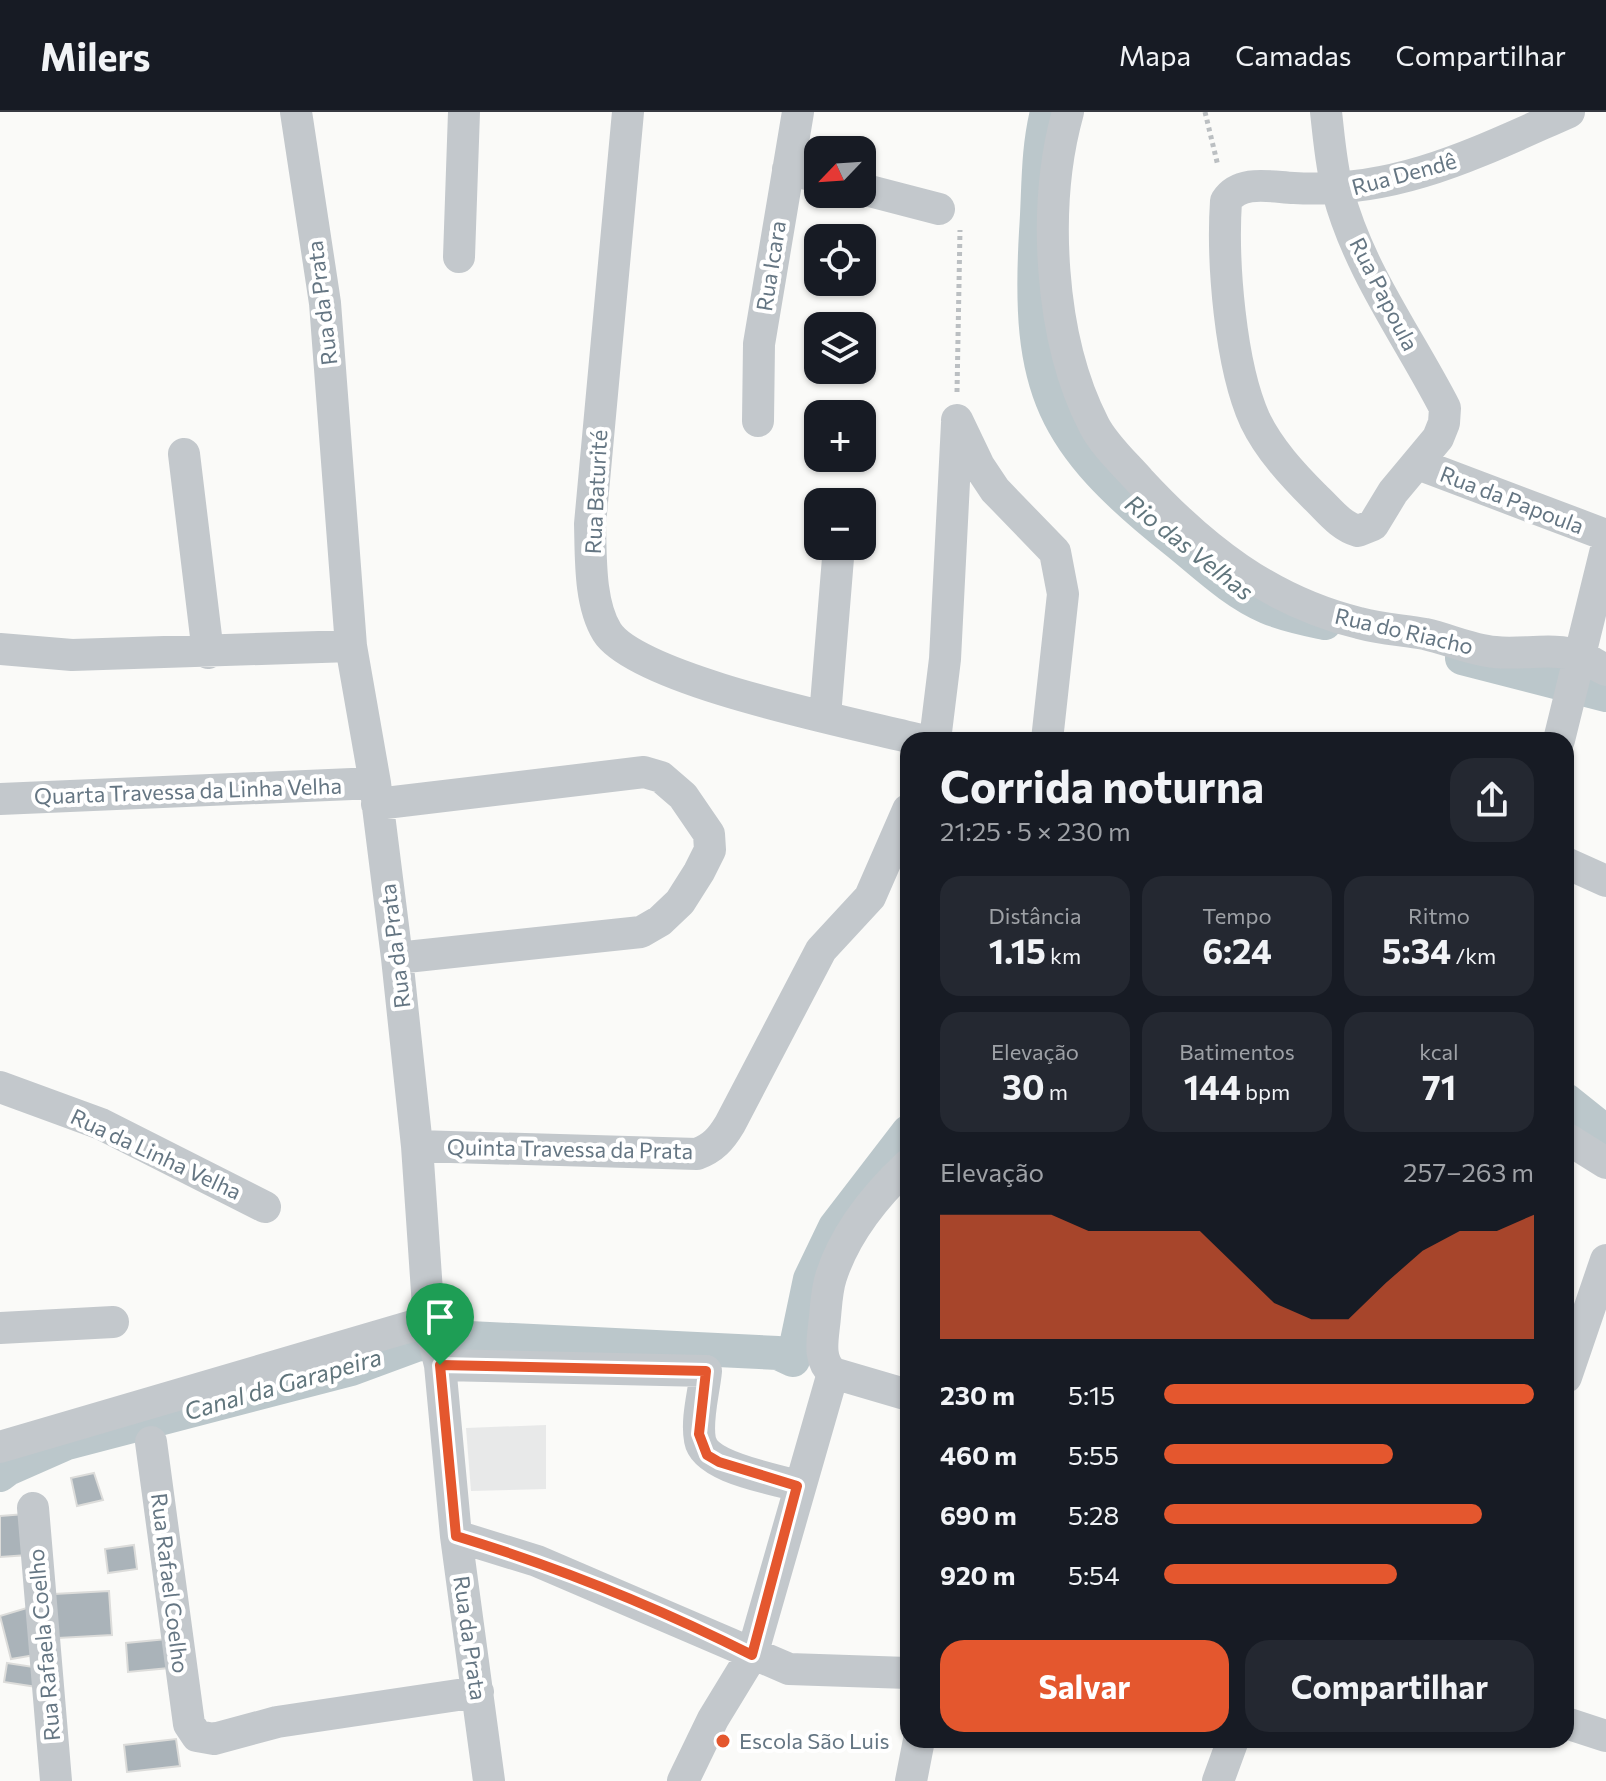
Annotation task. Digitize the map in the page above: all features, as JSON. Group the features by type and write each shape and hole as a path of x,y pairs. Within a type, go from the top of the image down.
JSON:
{"street":[{"name":"Rua da Prata","path":"296,112 325,303 351,646 376,794 397,958 456,1536 489,1781"},
{"path":"459,257 464,112"},
{"name":"Rua Baturité","path":"628,112 590,524 598,606 607,632 636,658 675,676 900,735"},
{"name":"Rua Icara","path":"758,421 759,344 803,173 798,112"},
{"name":"Rua do Riacho","path":"1068,112 1057,153 1055,199 1055,263 1066,352 1077,389 1096,429 1176,520 1272,591 1315,610 1360,624 1424,634 1493,652 1575,663"},
{"name":"Rua Papoula","path":"1229,197 1226,285 1242,375 1253,416 1264,437 1298,480 1340,522 1358,531 1373,525 1393,492 1438,438 1444,423 1445,408 1384,302 1337,191 1326,112"},
{"name":"Rua Dendê","path":"1229,197 1254,186 1337,191 1368,187 1427,171 1569,112"},
{"path":"876,193 939,209"},
{"path":"936,732 945,659 957,420"},
{"path":"957,420 979,466 995,490 1055,552 1063,594 1048,732"},
{"path":"184,454 208,653"},
{"name":"Rua da Papoula","path":"1418,464 1606,535"},
{"path":"1561,729 1575,663 1606,549"},
{"path":"825,716 838,560"},
{"path":"0,649 72,655 351,646"},
{"path":"1575,663 1606,670"},
{"name":"Quarta Travessa da Linha Velha","path":"0,799 376,794 644,772 661,777 677,790 709,834 710,850 680,902 660,921 641,932 397,958"},
{"name":"Quinta Travessa da Prata","path":"417,1146 697,1154 707,1151 720,1141 730,1124 821,950 870,897 900,828"},
{"path":"1574,867 1606,881"},
{"name":"Rua da Linha Velha","path":"0,1087 101,1124 265,1207"},
{"path":"1574,1143 1606,1163"},
{"path":"900,1173 865,1210 831,1278 823,1352 825,1363 835,1374 900,1393"},
{"path":"1574,1354 1606,1260"},
{"path":"0,1328 113,1322"},
{"path":"0,1447 435,1344 706,1371 699,1434 707,1455 719,1462 797,1486"},
{"path":"683,1781 713,1719 752,1655 797,1486 835,1374"},
{"name":"Rua Rafael Coelho","path":"151,1442 189,1724 197,1736 214,1739 277,1722 478,1692"},
{"name":"Rua Rafaela Coelho","path":"33,1508 56,1781"},
{"path":"456,1536 548,1565 789,1669 900,1673"},
{"path":"1574,1726 1606,1736"},
{"path":"911,1781 917,1748"},
{"path":"1218,1781 1230,1748"}],"path":[{"path":"1205,112 1229,197"},
{"path":"939,209 957,218 961,233 957,420"}],"shaded area":[{"path":"546,1425 546,1489 471,1491 466,1428"}],"building":[{"path":"94,1473 103,1500 77,1506 71,1478"},
{"path":"25,1514 28,1555 0,1557 0,1516"},
{"path":"134,1545 137,1569 108,1573 105,1549"},
{"path":"109,1591 112,1635 58,1638 54,1594"},
{"path":"30,1607 35,1655 11,1659 0,1616"},
{"path":"167,1639 169,1668 128,1672 126,1643"},
{"path":"7,1663 40,1668 37,1687 4,1682"},
{"path":"176,1739 180,1766 127,1772 124,1745"}],"waterway":[{"name":"Rio das Velhas","path":"1047,112 1040,157 1034,286 1036,333 1043,373 1056,408 1074,441 1099,473 1132,505 1218,576 1267,607 1325,623"},
{"name":"Rio das Velhas","path":"1462,658 1606,695"},
{"name":"Canal da Garapeira","path":"1574,1106 1606,1132"},
{"name":"Canal da Garapeira","path":"0,1475 67,1443 351,1369 416,1345 469,1338 778,1353 793,1360 810,1279 835,1227 900,1142"}],"place":[{"name":"Escola São Luis","path":"723,1741"}],"route":[{"path":"440,1365 706,1371 699,1434 702,1449 719,1462 797,1486 752,1655 705,1631 537,1561 456,1536 440,1365"}]}
